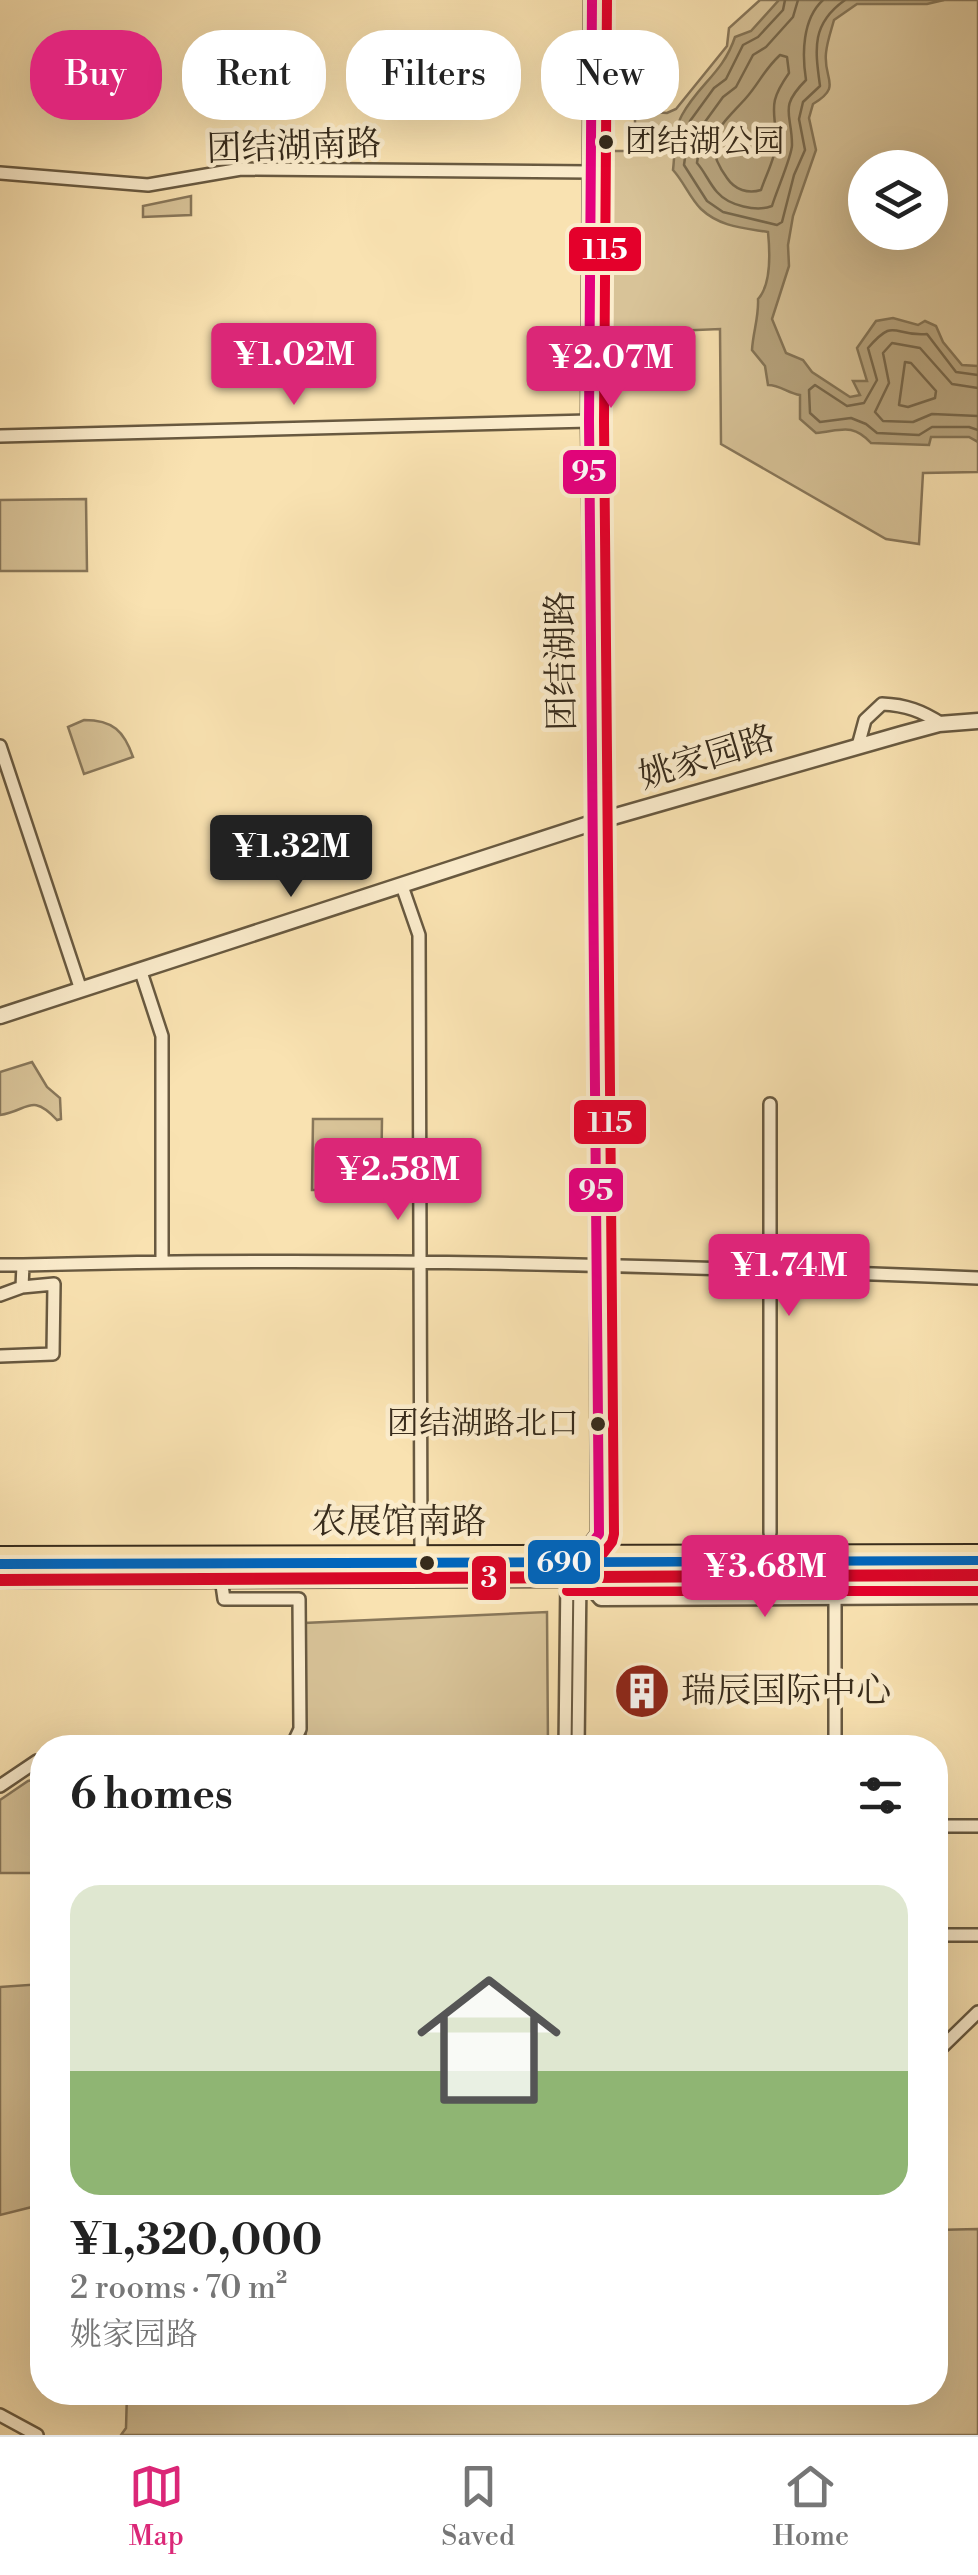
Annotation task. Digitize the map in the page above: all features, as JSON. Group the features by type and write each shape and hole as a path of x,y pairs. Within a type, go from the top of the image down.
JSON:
{"main road":[{"name":"农展馆南路","path":"0,1556 978,1554"},
{"name":"农展馆南路","path":"0,1578 978,1576"}],"street":[{"name":"团结湖路","path":"573,1576 581,1554 598,1534 595,822 588,421 592,0"},
{"name":"团结湖南路","path":"0,173 148,185 241,169 590,172"},
{"path":"0,436 588,421"},
{"path":"858,746 865,720 882,704 904,705 942,724"},
{"name":"姚家园路","path":"0,1016 595,822 858,746 942,724 978,721"},
{"path":"0,746 81,990"},
{"path":"402,886 419,935 421,1554"},
{"path":"141,972 162,1036 162,1261"},
{"path":"770,1104 770,1533"},
{"path":"0,1266 162,1261 598,1264 978,1278"},
{"path":"22,1266 22,1287"},
{"path":"0,1295 22,1287 54,1284 53,1354 0,1356"},
{"path":"567,1735 573,1576"},
{"path":"573,1576 578,1735"},
{"name":"农展馆南路","path":"573,1576 601,1598 978,1596"},
{"path":"220,1578 224,1599 299,1599 297,1735"},
{"path":"835,1597 835,1735"},
{"path":"0,1786 30,1766"},
{"path":"948,1826 978,1826"},
{"path":"948,1935 978,1935"},
{"path":"948,2041 978,2012"},
{"path":"0,2414 37,2435"}],"shaded area":[{"name":"团结湖公园","path":"760,0 978,0 978,472 923,473 919,544 886,539 721,444 720,329 673,331 671,340 611,341 611,151 635,151 635,120 679,120 679,105 727,46 729,28"},
{"path":"191,196 191,215 143,217 143,206"},
{"path":"86,499 87,571 0,571 0,500"},
{"path":"84,720 103,722 116,729 133,757 84,774 68,727"},
{"path":"32,1062 47,1087 60,1098 61,1119 35,1105 0,1115 0,1072"},
{"path":"313,1119 382,1119 381,1190 312,1190"},
{"path":"547,1612 548,1735 306,1735 304,1623"},
{"path":"28,1781 30,1873 0,1873 0,1800"},
{"path":"30,1985 30,2208 0,2215 0,1987"},
{"path":"978,2229 978,2435 121,2435 126,2428 127,2405 948,2405 948,2230"}],"water":[{"path":"779,0 944,0 927,4 857,4 834,20 826,53 830,87 813,104 809,118 816,150 793,216 789,266 772,319 786,353 803,360 812,372 850,397 860,395 853,381 867,381 857,348 876,321 893,318 936,326 943,342 962,365 978,366 978,442 969,437 931,437 929,445 871,443 852,430 816,433 800,419 800,395 768,385 765,366 752,350 758,299 768,276 768,232 733,226 708,215 673,170 682,115 724,60 735,37 751,31"}],"transit line":[{"name":"95","path":"567,1576 599,1534 589,421 592,0"},
{"name":"115","path":"579,1585 614,1534 604,421 607,0"},
{"name":"690","path":"0,1564 978,1561"},
{"name":"3","path":"0,1580 978,1575"},
{"name":"95","path":"567,1576 978,1576"},
{"name":"115","path":"567,1591 978,1591"}],"place":[{"name":"团结湖公园","path":"606,142"},
{"name":"团结湖路北口","path":"598,1424"},
{"name":"瑞辰国际中心","path":"642,1691"}]}
